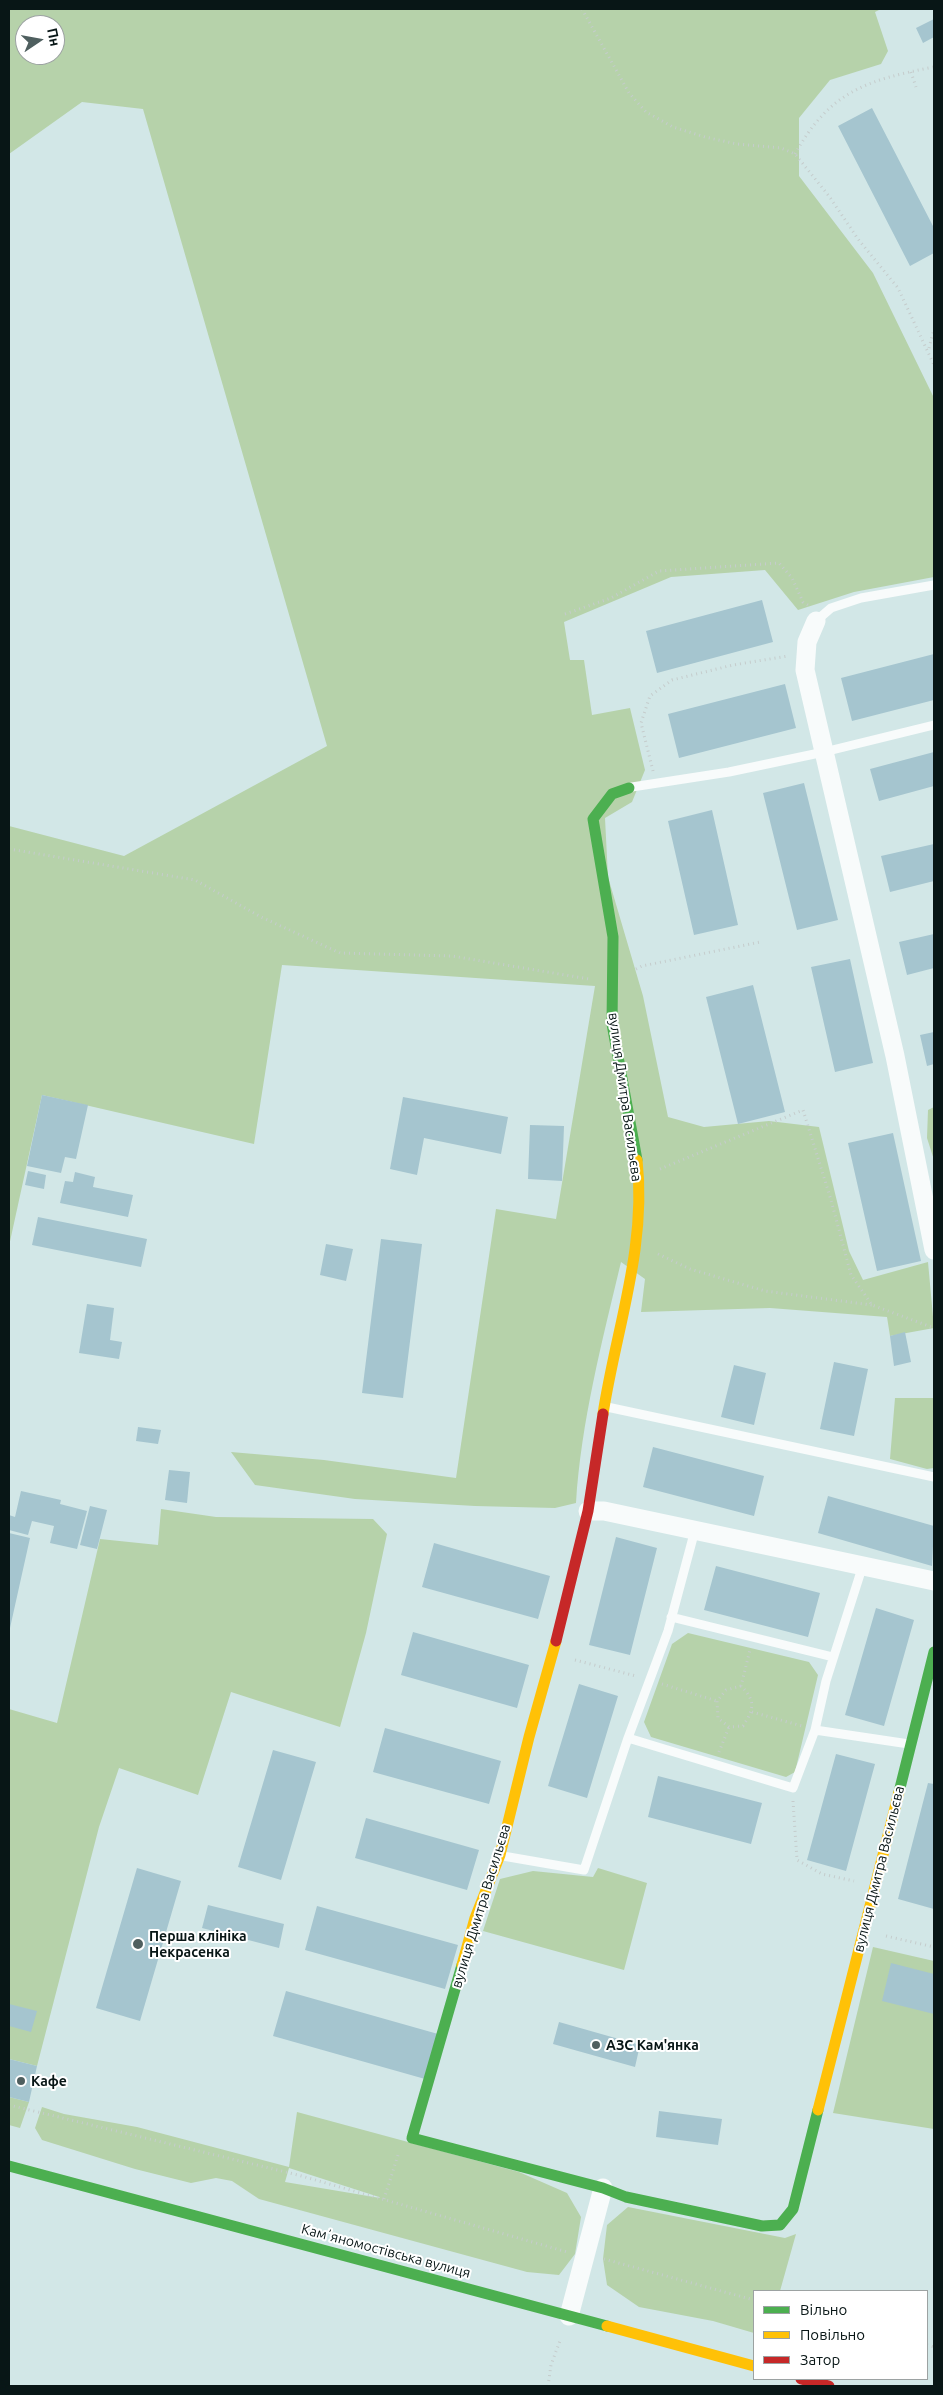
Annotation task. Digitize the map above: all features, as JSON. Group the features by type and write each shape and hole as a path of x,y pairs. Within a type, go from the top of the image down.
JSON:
{"street":[{"path":"820,618 807,642 805,670 893,1048 928,1187 934,1250"},
{"name":"вулиця Дмитра Васильєва","path":"629,788 612,794 593,819 613,937 612,1024 637,1162 639,1223 632,1273 604,1406 588,1511 552,1654 528,1737 500,1855 475,1918 412,2138 602,2188 626,2197 762,2226 780,2225 794,2209 934,1652"},
{"path":"588,1511 604,1511 934,1581"},
{"name":"Камʼяномостівська вулиця","path":"9,2166 753,2366"},
{"path":"569,2316 602,2188"},
{"path":"805,2380 829,2386"}],"lane":[{"path":"820,618 830,608 862,598 934,585"},
{"path":"629,788 729,772 824,752 934,725"},
{"path":"604,1406 934,1477"},
{"path":"500,1855 584,1870 671,1617 695,1530"},
{"path":"628,1738 792,1788 815,1730 833,1657 863,1565"},
{"path":"671,1617 833,1657"},
{"path":"815,1730 910,1744"}],"path":[{"path":"582,9 629,93 646,112 673,127 704,137 736,144 780,148 795,154 829,196 858,239 898,288 929,349 934,364"},
{"path":"795,154 814,124 825,111 845,94 863,85 934,67"},
{"path":"911,72 916,87"},
{"path":"929,349 934,329"},
{"path":"564,614 610,598 659,571 779,563 792,578 803,602 820,618"},
{"path":"656,784 641,723 650,696 672,680 733,665 806,653"},
{"path":"9,848 195,880 261,917 340,953 452,956 613,983 642,966 760,942"},
{"path":"637,1180 697,1152 803,1110 831,1200 851,1275 872,1305"},
{"path":"637,1237 661,1256 690,1269 765,1291 872,1305 934,1328"},
{"path":"741,1686 753,1637"},
{"path":"552,1654 650,1680 717,1701"},
{"path":"741,1686 750,1695 752,1712 743,1726 729,1727 718,1718 717,1701 726,1690 741,1686"},
{"path":"752,1712 815,1730"},
{"path":"714,1764 729,1727"},
{"path":"792,1788 797,1860 822,1874 875,1886"},
{"path":"864,1931 934,1947"},
{"path":"9,2105 298,2175 575,2254"},
{"path":"384,2199 398,2154"},
{"path":"603,2259 753,2300"},
{"path":"548,2386 551,2365 569,2316"}],"green space":[{"path":"9,9 881,9 875,12 888,51 881,64 830,80 799,118 799,176 873,273 934,398 934,577 854,592 798,610 765,570 671,577 564,622 570,660 584,660 592,715 630,708 645,770 632,802 605,818 608,877 643,996 668,1117 704,1127 769,1121 819,1127 849,1251 863,1280 928,1262 934,1328 890,1336 887,1317 770,1308 641,1312 645,1279 621,1262 587,1412 576,1503 555,1508 475,1506 355,1499 255,1485 231,1452 324,1460 456,1478 496,1209 556,1219 595,986 282,965 254,1144 42,1095 9,1246 9,826 124,856 327,746 143,109 82,102 9,154"},
{"path":"934,1107 934,1160 927,1138 928,1110"},
{"path":"895,1398 934,1398 934,1468 927,1469 890,1459"},
{"path":"161,1509 216,1517 373,1519 387,1534 366,1633 340,1727 231,1692 198,1795 119,1768 99,1827 37,2066 9,2059 9,1709 57,1723 100,1539 158,1545"},
{"path":"688,1633 809,1662 818,1675 795,1772 786,1777 651,1737 644,1722 672,1644"},
{"path":"598,1868 647,1883 624,1970 483,1931 500,1879 533,1871 593,1877"},
{"path":"873,1947 934,1961 934,2129 833,2113"},
{"path":"9,2097 29,2102 20,2128 9,2125"},
{"path":"42,2107 64,2114 137,2127 289,2167 297,2112 519,2172 567,2193 581,2217 575,2254 559,2275 527,2272 259,2199 232,2181 216,2178 191,2183 135,2169 42,2140 35,2128","holes":["289,2168 380,2198 285,2182"]},
{"path":"628,2207 785,2238 796,2234 780,2290 753,2290 753,2333 713,2321 639,2307 607,2285 603,2259 607,2225"}],"building":[{"path":"934,19 934,37 923,43 916,28"},
{"path":"872,108 934,228 934,253 910,266 838,126"},
{"path":"762,600 773,642 657,673 646,631"},
{"path":"934,654 934,700 852,721 841,678"},
{"path":"785,684 796,728 679,758 668,714"},
{"path":"934,752 934,786 879,801 870,769"},
{"path":"804,783 838,920 797,930 763,793"},
{"path":"712,810 738,925 694,935 668,821"},
{"path":"934,844 934,881 890,892 881,856"},
{"path":"934,934 934,968 907,975 899,942"},
{"path":"850,959 873,1063 835,1072 811,967"},
{"path":"753,985 785,1112 738,1124 706,997"},
{"path":"934,1032 934,1064 927,1066 920,1035"},
{"path":"42,1095 88,1105 76,1159 65,1157 61,1173 27,1166"},
{"path":"403,1097 508,1117 501,1154 424,1138 417,1175 390,1169"},
{"path":"530,1125 564,1126 562,1181 528,1179"},
{"path":"893,1133 921,1261 877,1271 848,1143"},
{"path":"28,1171 46,1175 44,1189 25,1185"},
{"path":"75,1172 95,1177 93,1187 133,1195 128,1217 60,1203 65,1181 73,1182"},
{"path":"38,1217 147,1239 141,1267 32,1245"},
{"path":"381,1239 422,1244 403,1398 362,1393"},
{"path":"326,1244 353,1249 346,1281 320,1275"},
{"path":"87,1304 114,1308 110,1340 122,1342 119,1359 79,1353"},
{"path":"905,1332 911,1362 894,1366 890,1336"},
{"path":"834,1362 868,1369 854,1436 820,1429"},
{"path":"734,1365 766,1373 754,1425 721,1417"},
{"path":"138,1427 161,1430 158,1444 136,1441"},
{"path":"653,1447 764,1476 754,1516 643,1487"},
{"path":"169,1470 190,1472 187,1503 165,1500"},
{"path":"21,1491 61,1500 60,1504 87,1511 77,1549 50,1543 54,1526 32,1521 28,1535 9,1530 9,1515 15,1517"},
{"path":"828,1496 934,1526 932,1566 818,1533"},
{"path":"90,1506 107,1510 97,1549 80,1545"},
{"path":"9,1533 30,1538 10,1628 9,1627"},
{"path":"616,1537 657,1548 630,1655 589,1645"},
{"path":"434,1543 550,1576 538,1619 422,1587"},
{"path":"716,1566 820,1593 808,1637 704,1610"},
{"path":"876,1608 914,1620 884,1726 845,1715"},
{"path":"413,1632 529,1665 517,1708 401,1675"},
{"path":"579,1684 618,1696 587,1798 548,1786"},
{"path":"385,1728 501,1761 489,1804 373,1772"},
{"path":"273,1750 316,1762 281,1880 238,1867"},
{"path":"836,1754 875,1764 846,1871 807,1860"},
{"path":"658,1776 762,1803 751,1844 648,1817"},
{"path":"928,1783 934,1784 934,1909 898,1899"},
{"path":"366,1818 479,1850 467,1890 355,1858"},
{"name":"Перша клініка Некрасенка","path":"137,1868 181,1881 140,2021 96,2008"},
{"path":"208,1905 284,1924 279,1948 202,1928"},
{"path":"317,1906 458,1945 445,1989 305,1950"},
{"path":"891,1963 934,1974 934,2014 882,2001"},
{"path":"286,1991 438,2034 425,2079 273,2036"},
{"path":"9,2004 37,2011 31,2032 9,2026"},
{"name":"АЗС Кам'янка","path":"559,2022 640,2045 635,2067 553,2044"},
{"path":"9,2059 37,2066 29,2102 9,2097"},
{"path":"659,2111 722,2119 718,2145 656,2137"}],"traffic: fast":[{"path":"629,788 612,794 593,819 613,937 612,1024 637,1160"},
{"path":"899,1792 934,1652"},
{"path":"462,1965 412,2138 603,2188 626,2197 762,2226 780,2225 793,2209 818,2110"},
{"path":"9,2166 607,2326"}],"traffic: slow":[{"path":"603,1414 634,1256 638,1224 637,1160"},
{"path":"462,1965 475,1918 500,1855 529,1737 556,1641"},
{"path":"818,2110 899,1792"},
{"path":"607,2326 753,2366"}],"traffic: jam":[{"path":"556,1641 588,1511 603,1414"},
{"path":"805,2380 829,2386"}],"place":[{"name":"Перша клініка Некрасенка","path":"138,1944"},
{"name":"АЗС Кам'янка","path":"596,2045"},
{"name":"Кафе","path":"21,2081"}]}
